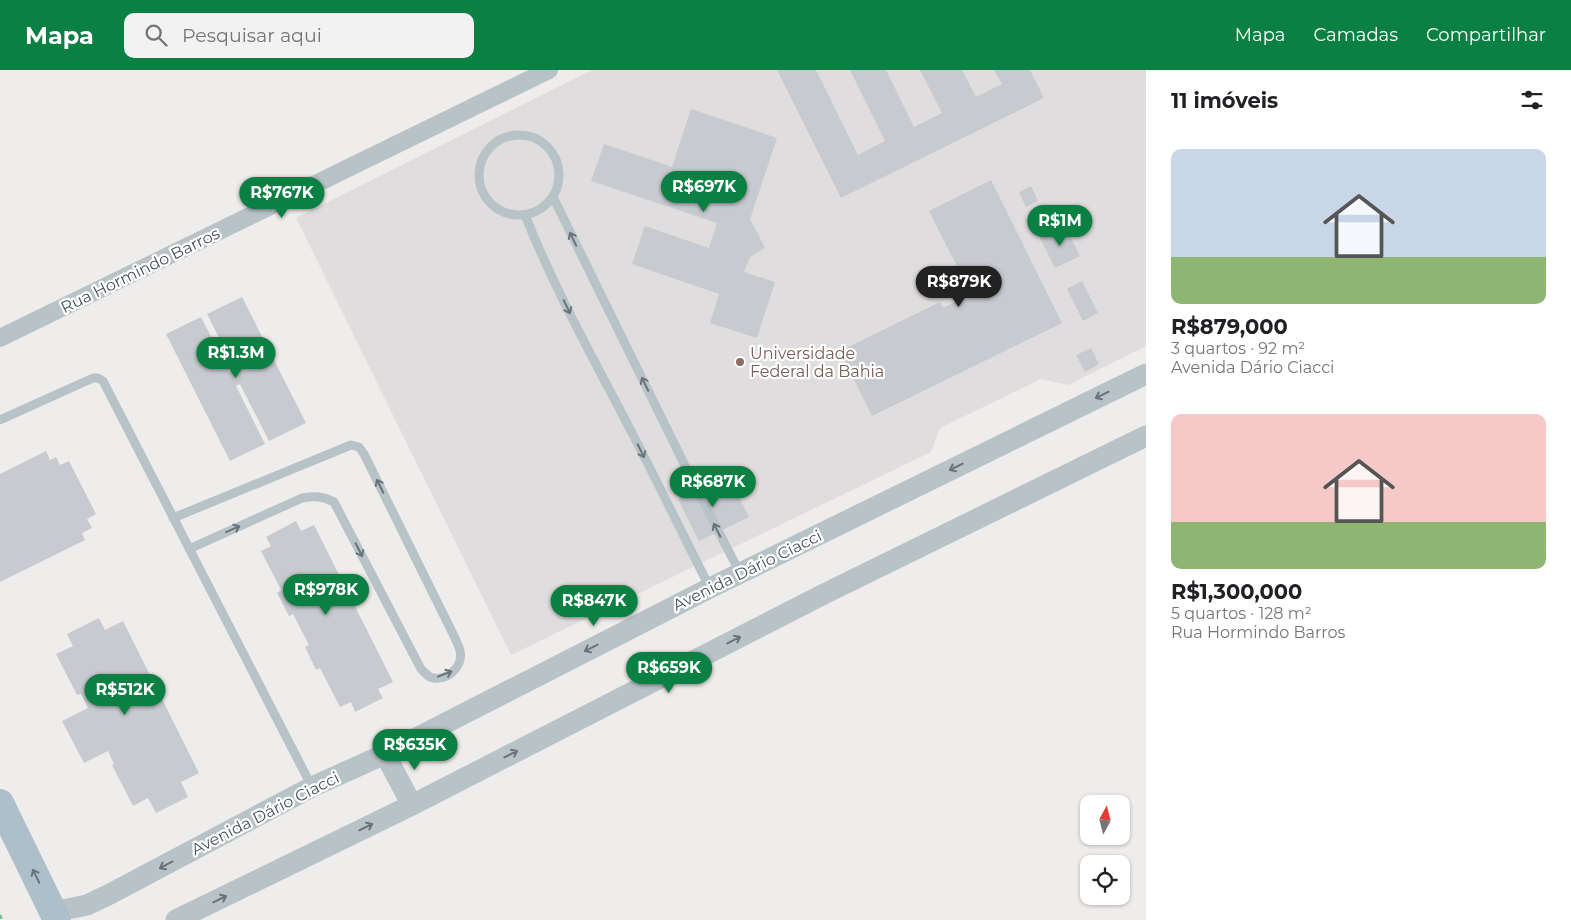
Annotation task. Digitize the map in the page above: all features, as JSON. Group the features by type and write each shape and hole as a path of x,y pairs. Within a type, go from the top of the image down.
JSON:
{"main road":[{"path":"0,803 55,916"}],"street":[{"name":"Rua Hormindo Barros","path":"0,338 549,70"},
{"name":"Avenida Dário Ciacci","path":"55,916 87,905 110,894 312,787 386,754 740,573 1146,374"},
{"path":"176,920 412,805 824,594 1146,436"},
{"path":"386,754 412,805"}],"lane":[{"path":"524,135 535,138 545,144 555,158 559,175 553,197 536,212 525,215 513,215 502,212 492,206 480,186 478,175 480,164 492,145 502,138 524,135"},
{"path":"553,197 740,573"},
{"path":"525,215 540,253 588,350 710,588"},
{"path":"0,420 93,378 103,381 312,787"},
{"path":"173,518 351,445 359,447 456,640 461,652 457,669 441,678 430,676 421,669 334,502 325,497 302,498 189,549"}],"path":[{"path":"0,915 2,920"}],"shaded area":[{"name":"Universidade Federal da Bahia","path":"592,70 1146,70 1146,346 1068,385 1041,379 940,428 931,452 511,655 296,218"}],"building":[{"path":"777,70 816,70 858,155 885,141 850,70 886,70 914,127 942,113 920,70 962,70 976,97 1002,84 994,70 1030,70 1044,98 841,198"},
{"path":"691,109 777,138 750,219 765,248 750,257 744,272 775,282 757,338 710,323 719,294 632,264 645,226 709,248 717,223 591,181 604,144 672,167"},
{"path":"991,180 1062,323 872,416 840,351 940,302 943,308 971,294 929,211"},
{"path":"1031,186 1038,201 1026,207 1019,192"},
{"path":"1065,226 1080,256 1055,268 1040,238"},
{"path":"1082,281 1098,313 1083,321 1067,289"},
{"path":"242,297 306,423 269,441 240,384 236,386 265,444 230,461 166,334 201,317 229,372 235,369 207,314"},
{"path":"1091,348 1099,364 1085,372 1076,355"},
{"path":"46,451 50,460 56,457 60,465 69,461 96,514 87,519 92,528 82,533 85,540 0,582 0,474"},
{"path":"727,474 749,517 699,541 678,499"},
{"path":"296,521 301,531 314,525 393,682 378,689 383,698 355,712 351,702 340,707 320,668 316,670 305,647 309,645 293,614 289,616 277,593 281,590 261,551 271,546 266,537"},
{"path":"357,576 364,590 356,593 349,580"},
{"path":"99,618 105,630 123,621 199,773 181,782 188,797 156,813 148,798 133,806 112,765 114,764 108,751 84,763 62,721 88,708 81,694 77,695 56,654 73,646 67,634"}],"place":[{"name":"Universidade Federal da Bahia","path":"740,362"}]}
